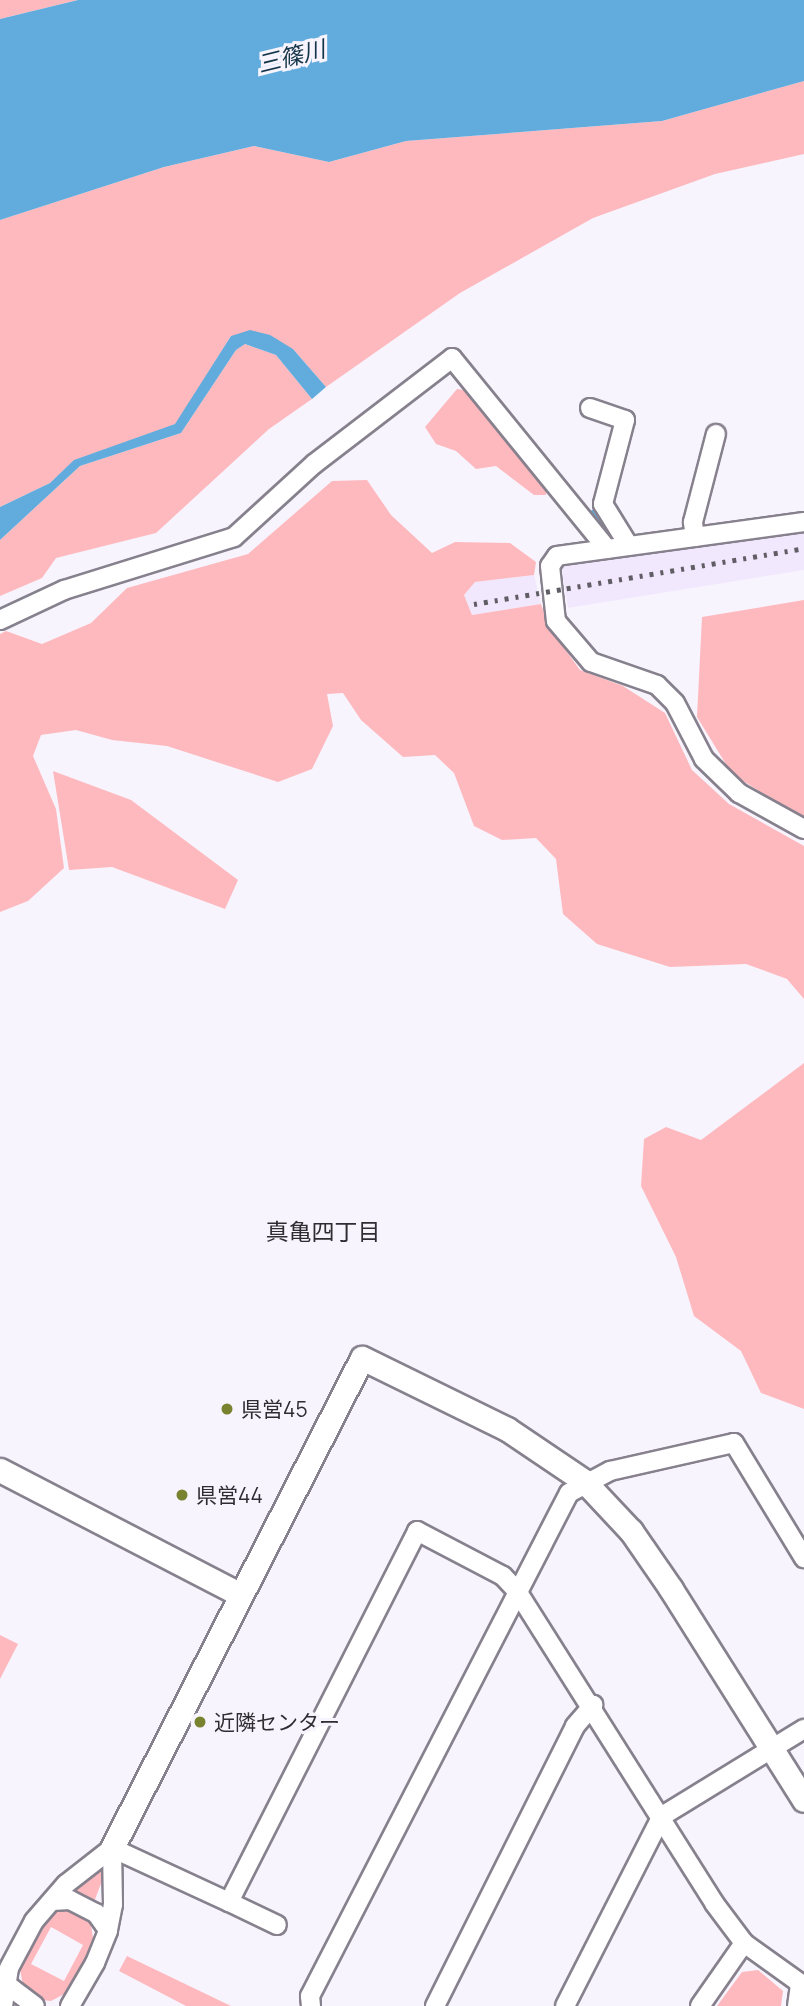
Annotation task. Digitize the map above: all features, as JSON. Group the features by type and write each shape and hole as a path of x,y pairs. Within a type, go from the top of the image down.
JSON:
{"street":[{"path":"0,620 64,590 234,537 314,464 452,358 607,549"},
{"path":"590,408 625,420 603,504 629,546"},
{"path":"695,537 692,522 716,434"},
{"path":"804,522 557,555 550,566 556,621 591,662 657,685 675,703 704,759 739,793 804,829"},
{"path":"3,2006 9,1969 34,1922 52,1901 112,1848 239,1594 362,1358 507,1429 584,1481 631,1531 804,1801"},
{"path":"311,2006 310,1996 569,1493 584,1481 610,1471 734,1443 804,1558"},
{"path":"0,1470 239,1594"},
{"path":"229,1902 417,1531 503,1576 517,1591 593,1705 713,1903 744,1943 802,1985 797,2006"},
{"path":"435,2006 575,1726 593,1705"},
{"path":"565,2006 662,1816 804,1729"},
{"path":"112,1848 277,1925"},
{"path":"70,2006 95,1963 108,1930 114,1905 112,1848"},
{"path":"52,1901 70,1900 87,1909 108,1930"},
{"path":"700,2006 744,1943"},
{"path":"6,1984 35,2006"}],"shaded area":[{"path":"0,0 78,0 0,19"},
{"path":"804,81 804,154 715,174 593,218 460,293 326,387 293,349 231,336 176,424 75,460 50,483 0,507 0,220 164,167 254,146 329,162 406,141 662,121"},
{"path":"245,344 276,355 312,399 269,429 156,533 56,558 42,578 0,596 0,540 80,466 181,433 236,350"},
{"path":"457,389 471,391 547,484 546,495 534,495 496,466 476,469 456,451 436,444 425,427"},
{"path":"367,480 391,515 432,553 455,542 510,543 536,562 534,575 475,582 464,595 472,615 541,604 549,627 580,670 623,686 665,713 692,770 729,804 804,846 804,999 787,979 746,964 670,967 597,944 563,914 556,859 536,838 502,840 474,826 454,773 435,755 403,757 361,720 343,693 327,694 333,726 312,769 278,782 167,746 112,740 76,730 41,735 33,756 56,809 64,868 28,901 0,912 0,634 6,631 42,644 91,623 127,588 248,554 332,481"},
{"path":"804,530 804,570 568,608 561,563"},
{"path":"534,575 541,604 472,615 464,595 475,582"},
{"path":"804,600 804,819 732,774 697,717 702,617"},
{"path":"53,771 131,800 238,880 225,909 112,867 69,870"},
{"path":"804,1063 804,1409 761,1393 741,1351 694,1316 676,1257 641,1186 644,1139 666,1127 701,1140"},
{"path":"0,1635 18,1644 0,1679"},
{"path":"99,1864 104,1867 94,1902 73,1891"},
{"path":"73,1910 91,1924 94,1946 70,1991 51,2001 41,2000 23,1985 19,1964 50,1912","holes":["51,1927 83,1945 64,1981 31,1964"]},
{"path":"127,1956 231,2006 186,2006 119,1971"},
{"path":"758,1970 783,1991 781,2006 717,2006 742,1972"}],"water":[{"name":"三篠川","path":"78,0 804,0 804,81 662,121 406,141 329,162 254,146 164,167 0,220 0,19"},
{"path":"250,330 270,335 293,349 326,387 312,399 276,355 245,344 236,350 181,433 80,466 0,540 0,507 50,483 74,460 175,424 231,336"}],"waterway":[{"path":"593,513 613,540 619,539"}],"railway":[{"path":"474,604 804,548"}],"place":[{"name":"県営45","path":"227,1409"},
{"name":"県営44","path":"182,1495"},
{"name":"近隣センター","path":"200,1722"}],"district":[{"name":"真亀四丁目","path":"323,1231"}]}
